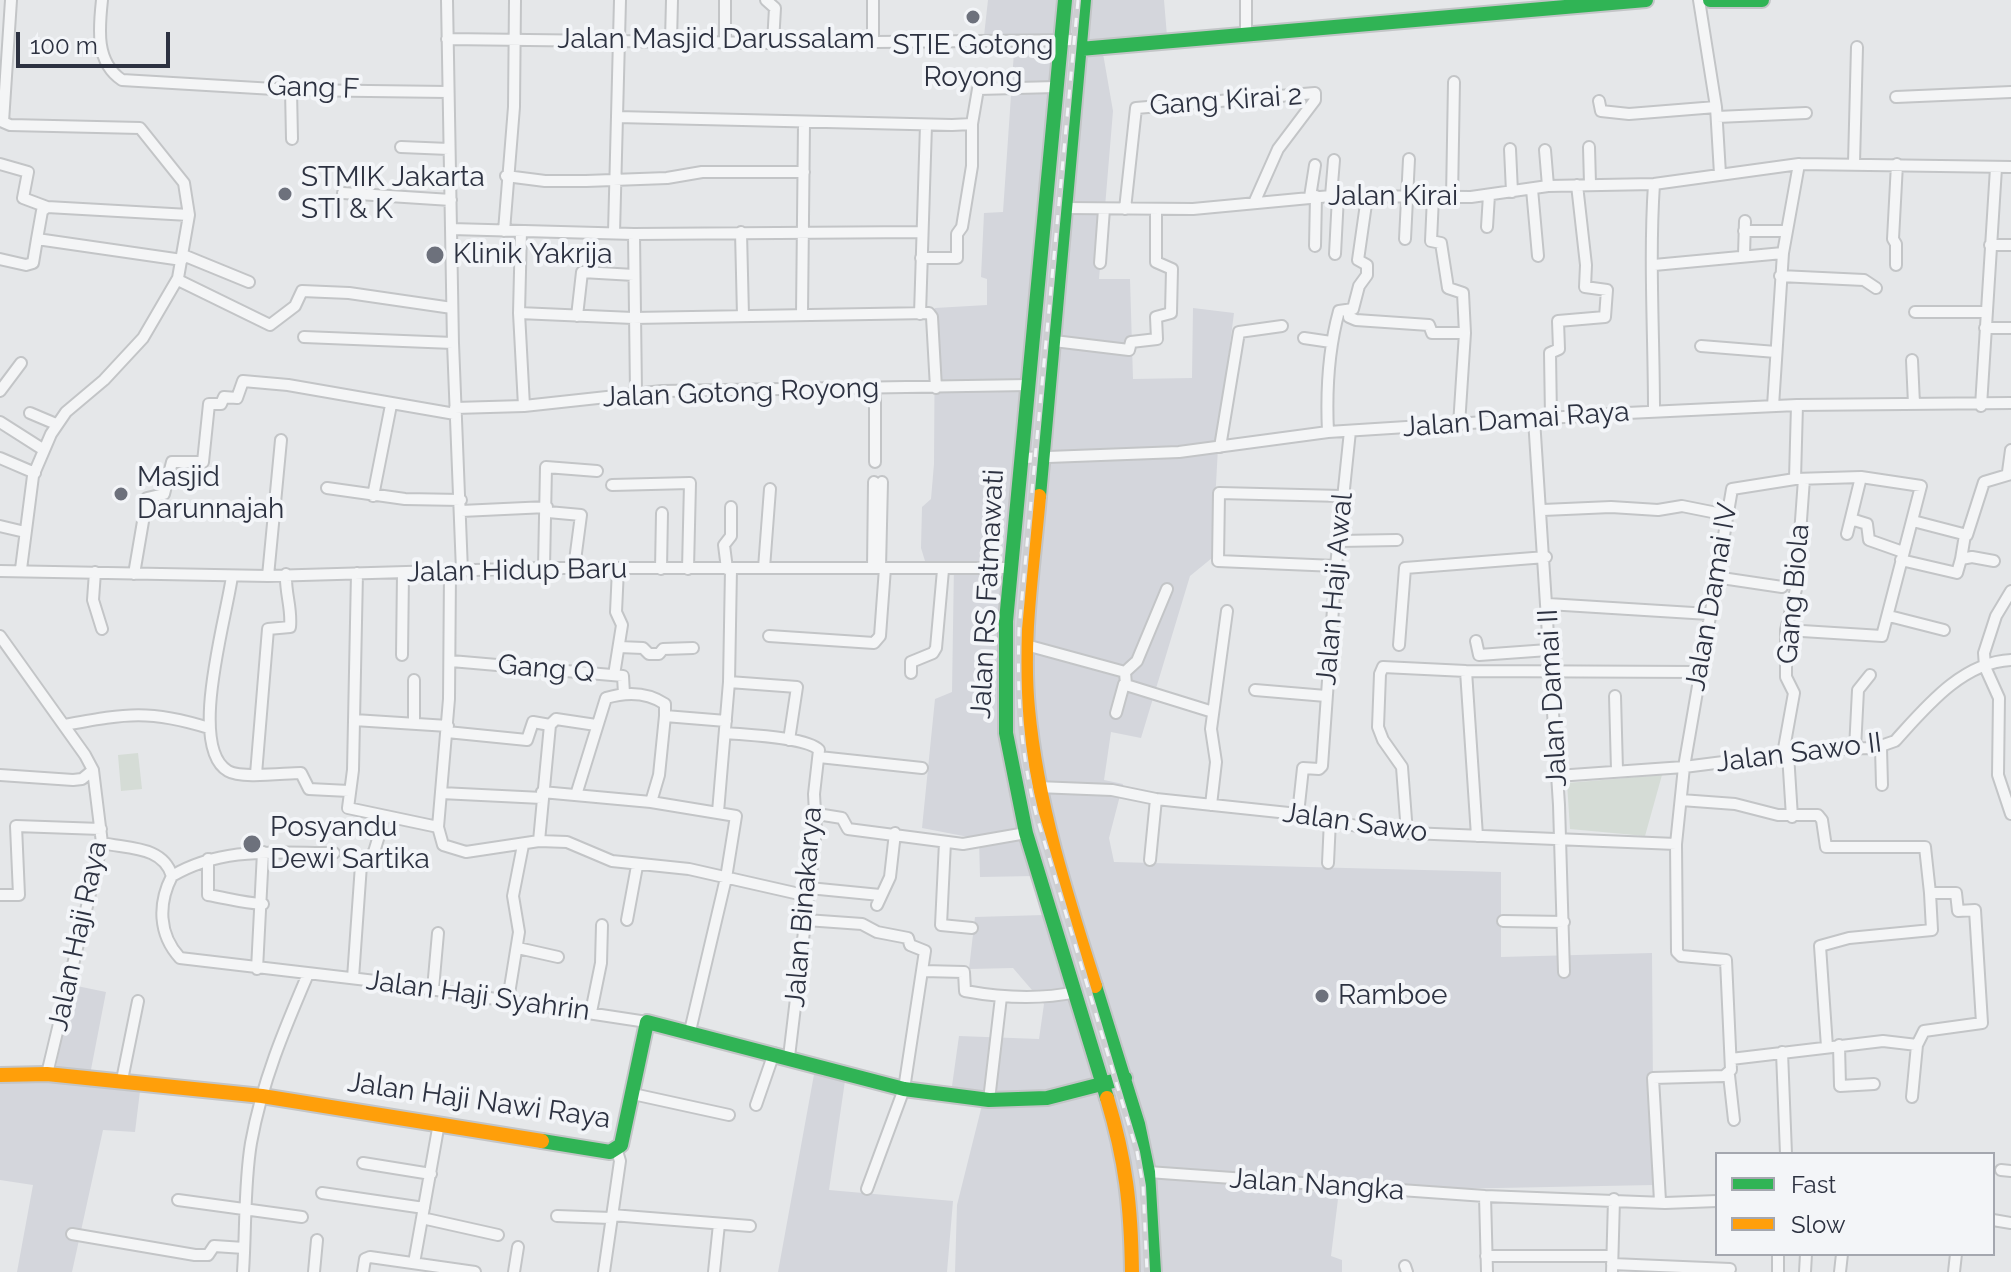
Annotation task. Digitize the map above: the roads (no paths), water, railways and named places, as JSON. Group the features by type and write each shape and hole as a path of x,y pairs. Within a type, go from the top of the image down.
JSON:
{"main road":[{"name":"Jalan RS Fatmawati","path":"1065,0 1005,647 1006,733 1026,833 1105,1086 1128,1175 1132,1272"},
{"name":"Jalan RS Fatmawati","path":"1084,0 1026,645 1026,711 1037,787 1125,1078 1148,1172 1154,1272"},
{"path":"1080,44 1246,35 1646,0"},
{"path":"1710,0 1762,0"},
{"path":"647,1022 822,1065 904,1089 989,1100 1039,1099 1105,1086 1125,1078"},
{"name":"Jalan Haji Nawi Raya","path":"0,1075 47,1074 122,1080 262,1096 617,1151 633,1094 647,1022"}],"street":[{"path":"11,0 2,89 2,118 6,124 129,125 147,131 184,183 189,215 178,280 143,338 56,424 35,473 21,569"},
{"name":"Gang F","path":"102,0 100,44 113,74 122,80 291,90 448,92"},
{"path":"447,0 452,308 461,506 448,729 438,832 448,849 457,851 539,841 567,842 607,860 637,866 681,868 809,892 878,900 890,877 895,833"},
{"path":"504,231 506,176 514,107 515,0"},
{"path":"614,233 620,0"},
{"path":"671,41 672,0"},
{"path":"725,0 725,42"},
{"path":"766,0 775,8 773,43"},
{"path":"873,0 873,42"},
{"path":"1246,0 1246,35"},
{"path":"1699,0 1716,112 1720,174"},
{"name":"Jalan Masjid Darussalam","path":"447,39 773,43 1061,39 1080,44"},
{"path":"1854,163 1857,47"},
{"path":"1452,198 1454,82"},
{"path":"921,258 957,258 957,234 962,227 972,166 972,124 978,89 1056,87"},
{"path":"291,90 292,139"},
{"path":"1896,97 2011,92"},
{"name":"Gang Kirai 2","path":"1125,209 1136,108 1316,94 1315,100 1278,149 1254,203"},
{"path":"1599,101 1601,111 1629,114 1806,113"},
{"path":"617,117 804,124 972,124"},
{"path":"802,314 804,124"},
{"path":"920,314 926,125"},
{"path":"401,147 449,149"},
{"path":"1589,147 1590,184"},
{"path":"1510,149 1512,192"},
{"path":"1545,150 1548,186"},
{"path":"1405,239 1409,159"},
{"path":"1334,160 1335,254"},
{"path":"0,164 28,172 23,198 47,207 189,215"},
{"path":"1773,406 1780,276 1799,164"},
{"name":"Jalan Kirai","path":"1066,208 1156,210 1313,196 1452,198 1548,186 1654,184 1799,164 2011,167"},
{"path":"1896,265 1896,244 1893,239 1897,164"},
{"path":"1315,165 1315,246"},
{"path":"1981,406 1996,168"},
{"path":"506,176 545,181 615,180 717,171 804,172"},
{"path":"1654,184 1651,239 1654,265 1654,411"},
{"path":"1551,418 1550,353 1559,349 1558,321 1605,317 1607,290 1585,287 1577,185"},
{"path":"1532,189 1538,256"},
{"path":"343,193 451,200"},
{"path":"1487,227 1489,195"},
{"path":"1328,432 1326,397 1331,342 1344,311 1367,275 1367,265 1358,260 1367,197"},
{"path":"1433,197 1430,240 1441,243 1448,288 1463,293 1465,333 1459,425"},
{"path":"0,259 33,263 42,211 47,207"},
{"path":"1100,263 1104,209"},
{"path":"1054,341 1129,350 1131,342 1157,339 1156,317 1171,313 1172,269 1156,262 1156,210"},
{"path":"1744,255 1745,226 1786,231"},
{"path":"451,229 634,234 921,232"},
{"path":"521,231 519,313 524,406"},
{"path":"741,232 743,316"},
{"path":"634,234 636,393"},
{"path":"37,239 182,258 249,282"},
{"path":"1990,245 2011,245"},
{"path":"1654,265 1696,264 1744,255 1783,253"},
{"path":"577,316 582,272 634,275"},
{"path":"1780,276 1864,280 1876,288"},
{"path":"178,280 270,325 295,306 301,292 349,293 452,308"},
{"path":"1344,311 1356,320 1429,325 1432,333 1465,333"},
{"path":"1915,312 1986,312"},
{"path":"519,313 633,318 920,314 932,317 936,388"},
{"path":"1220,447 1239,332 1282,326"},
{"path":"1985,328 2011,328"},
{"path":"304,337 453,343"},
{"path":"1304,338 1331,342"},
{"path":"1701,346 1776,352"},
{"path":"1912,360 1914,404"},
{"path":"0,391 21,363"},
{"name":"Jalan Gotong Royong","path":"134,574 147,498 164,494 172,462 203,462 209,404 221,404 224,397 237,398 243,381 288,385 391,405 455,411 636,393 1028,385"},
{"path":"875,390 875,462"},
{"name":"Jalan Damai Raya","path":"1022,458 1179,452 1328,432 1654,411 1797,405 1981,406 2011,403"},
{"path":"373,496 391,405"},
{"path":"1786,630 1827,635 1838,631 1880,637 1889,616 1920,484 1861,477 1800,479 1797,405"},
{"path":"30,413 56,424"},
{"name":"Jalan Damai II","path":"1534,419 1546,557 1548,650 1561,838 1564,972"},
{"path":"0,422 44,450"},
{"name":"Jalan Haji Awal","path":"1298,814 1303,768 1321,768 1324,748 1336,566 1350,431"},
{"path":"268,576 281,440"},
{"path":"1851,519 1867,524 1869,540 1902,556 1957,573 1965,535 1968,534 1984,482 2010,473 2011,450"},
{"path":"0,458 35,473"},
{"path":"544,568 548,510 546,467 597,471"},
{"path":"1847,534 1861,477"},
{"name":"Jalan Damai IV","path":"1731,1059 1726,960 1681,956 1677,952 1676,844 1684,767 1715,577 1734,486 1800,479"},
{"name":"Gang Biola","path":"1792,817 1786,754 1794,693 1786,677 1786,630 1796,589 1800,479"},
{"path":"769,636 874,643 880,636 878,482"},
{"path":"612,485 690,483 688,569"},
{"path":"327,488 461,506 548,510 581,515 574,568"},
{"path":"764,568 770,489"},
{"path":"1336,566 1218,561 1219,493 1342,496"},
{"path":"1543,510 1611,507 1658,510 1682,506 1727,515"},
{"path":"718,812 729,682 729,569 724,545 731,536 731,507"},
{"path":"661,569 662,513"},
{"path":"1913,521 1965,535"},
{"path":"0,526 25,532"},
{"path":"1339,541 1397,540"},
{"path":"1399,645 1405,568 1546,557"},
{"path":"1961,559 1972,557 1994,561"},
{"name":"Jalan Hidup Baru","path":"0,571 268,576 544,568 1012,568"},
{"path":"614,675 622,625 616,612 618,569"},
{"path":"911,673 911,662 933,653 936,648 943,570"},
{"path":"95,572 93,600 102,629"},
{"path":"357,573 354,720 348,808 438,832"},
{"path":"402,655 403,573"},
{"path":"256,774 268,629 288,629 291,612 285,597 286,574"},
{"path":"232,576 208,706 209,728 219,764 234,773 301,773 309,789 349,791"},
{"path":"1715,577 1782,587"},
{"path":"1116,713 1125,672 1137,661 1167,589"},
{"path":"2011,591 1992,625 1984,653 1985,667 1999,698 1998,775 2011,814"},
{"path":"1548,604 1709,614"},
{"path":"1211,805 1216,762 1211,729 1227,611"},
{"path":"1889,616 1944,630"},
{"name":"Jalan Haji Raya","path":"0,636 93,770 101,829 102,843 47,1074"},
{"path":"1476,641 1479,655 1548,650"},
{"path":"1026,645 1125,672"},
{"path":"619,647 643,648 649,654 659,654 663,649 693,648"},
{"name":"Jalan Sawo II","path":"1557,776 1881,748 1895,741 1950,686 1985,667 2010,660"},
{"name":"Gang Q","path":"451,661 625,677 624,694"},
{"path":"1407,833 1402,767 1378,727 1381,669 1387,666 1466,671 1699,672"},
{"path":"1466,671 1477,836"},
{"path":"1855,749 1858,690 1870,675"},
{"path":"414,680 414,722"},
{"path":"729,682 797,687 789,740"},
{"path":"1124,684 1213,712"},
{"path":"1255,690 1326,696"},
{"path":"576,795 606,698 624,694 646,695 663,702 665,716 658,753 659,775 651,802"},
{"path":"1615,696 1617,770"},
{"path":"64,725 143,713 168,715 209,728"},
{"path":"665,716 816,746 819,757 922,768"},
{"path":"539,841 550,725 556,719 596,725"},
{"path":"354,720 414,722 527,740 533,722 550,725"},
{"path":"1881,748 1882,785"},
{"name":"Jalan Binakarya","path":"789,1057 817,814 814,794 819,757"},
{"path":"0,775 73,780 82,779 93,770"},
{"name":"Jalan Sawo","path":"1037,787 1112,790 1156,799 1298,814 1370,830 1676,844"},
{"path":"441,793 576,795 651,802 718,812 736,818 726,878 690,1031"},
{"path":"1150,860 1156,799"},
{"path":"1681,800 1735,804 1792,817 1820,817 1826,847 1925,847 1932,930 1849,938 1820,946 1827,1047"},
{"path":"817,814 842,818 848,829 945,842 979,844 1026,833"},
{"path":"353,978 361,865 374,852 385,816"},
{"path":"1328,863 1330,820"},
{"path":"0,895 19,895 16,826 101,829"},
{"path":"945,842 941,925 972,928"},
{"path":"102,843 160,856 172,876 208,859 236,852 334,853"},
{"path":"508,1000 518,948 519,919 513,896 523,845"},
{"path":"257,969 263,904 263,852"},
{"path":"208,859 208,895 223,897 232,903 263,904"},
{"path":"627,920 637,866"},
{"name":"Jalan Haji Syahrin","path":"172,876 163,895 161,917 176,955 186,960 353,978 647,1022"},
{"path":"1912,1097 1917,1045 1924,1031 1979,1025 1983,1020 1975,910 1958,911 1956,893 1930,893"},
{"path":"806,920 862,924 877,932 908,938 910,945 925,950 904,1089 867,1189"},
{"path":"1503,921 1564,922"},
{"path":"591,1012 601,963 602,925"},
{"path":"433,989 438,933"},
{"path":"518,948 558,957"},
{"path":"923,971 964,972 965,991 1001,997 1047,997 1076,992"},
{"path":"243,1272 251,1146 276,1045 308,974"},
{"path":"989,1100 1001,997"},
{"path":"122,1080 138,1001"},
{"path":"1734,1120 1729,1075 1731,1059 1883,1041 1917,1045"},
{"path":"1839,1045 1840,1086 1874,1084"},
{"path":"1782,1052 1786,1152"},
{"path":"756,1105 774,1053"},
{"path":"818,1081 822,1065"},
{"path":"1660,1201 1653,1078 1729,1075"},
{"path":"633,1094 729,1115"},
{"path":"414,1263 439,1123"},
{"path":"604,1272 620,1161 617,1151"},
{"path":"363,1163 431,1174"},
{"name":"Jalan Nangka","path":"1148,1172 1485,1196 1715,1201"},
{"path":"322,1193 423,1213 498,1235"},
{"path":"1485,1196 1487,1272"},
{"path":"1612,1264 1614,1199"},
{"path":"178,1200 302,1217"},
{"path":"557,1216 612,1216 750,1226"},
{"path":"714,1272 719,1224"},
{"path":"72,1234 195,1255 208,1255 214,1246 244,1248"},
{"path":"314,1272 317,1240"},
{"path":"514,1272 518,1247"},
{"path":"1486,1256 1670,1269 1730,1269"},
{"path":"363,1272 366,1257 475,1272"}],"railway":[{"path":"1078,0 1019,629 1019,699 1026,768 1036,814 1137,1152 1143,1186 1147,1272"}],"place":[{"name":"STIE Gotong Royong","path":"973,17"},
{"name":"STMIK Jakarta STI & K","path":"285,194"},
{"name":"Klinik Yakrija","path":"435,255"},
{"name":"Masjid Darunnajah","path":"121,494"},
{"name":"Posyandu Dewi Sartika","path":"252,844"},
{"name":"Ramboe","path":"1322,996"}]}
